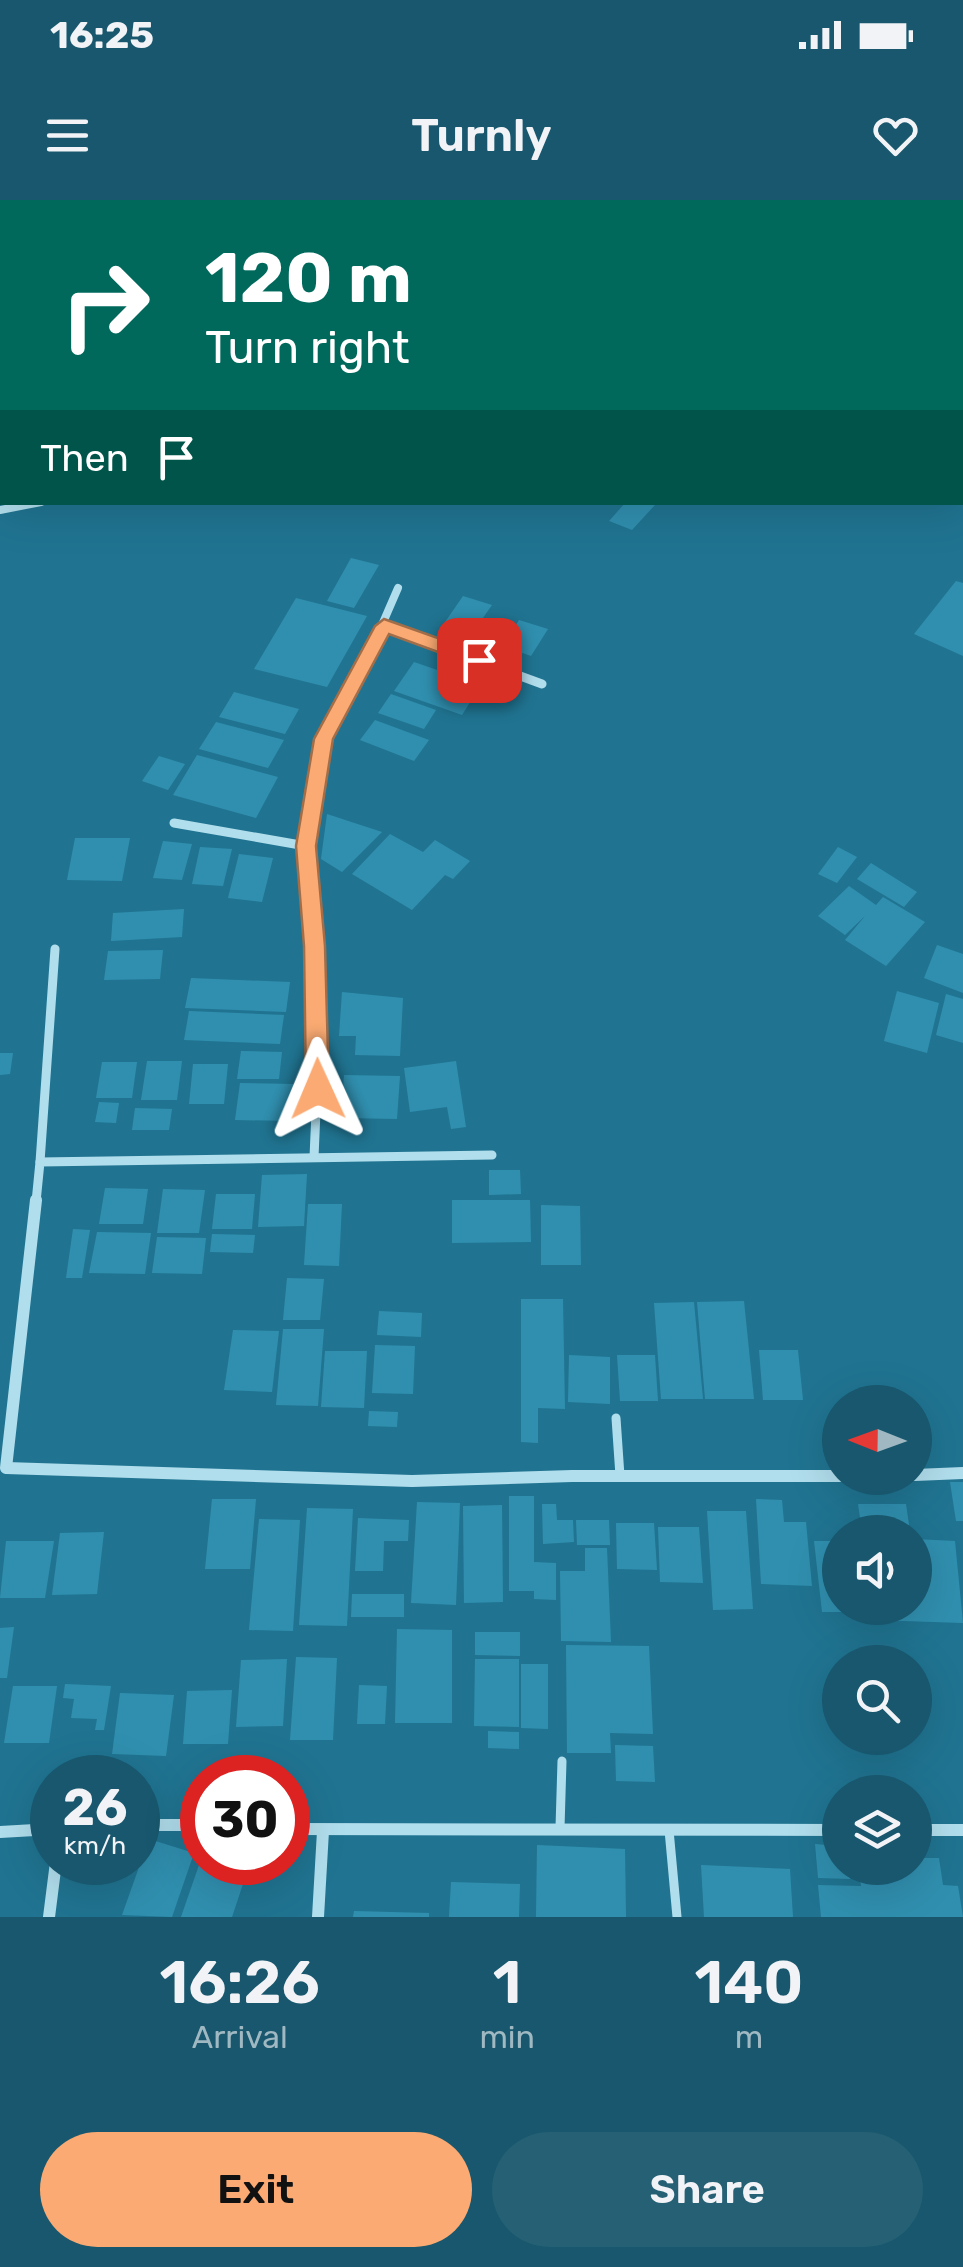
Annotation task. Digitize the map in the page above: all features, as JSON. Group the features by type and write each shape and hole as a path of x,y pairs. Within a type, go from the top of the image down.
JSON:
{"street":[{"path":"0,510 26,505"},
{"path":"314,1157 318,1089 314,946 306,846 324,739 384,626 398,588"},
{"path":"384,626 542,684"},
{"path":"174,823 306,846"},
{"path":"55,949 40,1162 3,1468 272,1479 822,1476"},
{"path":"40,1162 492,1155"},
{"path":"932,1475 963,1474"},
{"path":"0,1832 30,1830"},
{"path":"310,1831 822,1830"},
{"path":"932,1830 963,1830"},
{"path":"318,1917 323,1831"},
{"path":"49,1917 53,1885"}],"lane":[{"path":"616,1418 620,1476"},
{"path":"560,1828 562,1761"},
{"path":"669,1830 677,1917"}],"building":[{"path":"623,505 655,505 632,530 609,521"},
{"path":"351,558 379,565 354,608 327,601"},
{"path":"956,581 963,583 963,656 914,634"},
{"path":"463,596 492,605 471,635 443,625"},
{"path":"296,598 367,616 327,687 254,669"},
{"path":"519,620 548,629 531,656 502,646"},
{"path":"414,662 481,685 462,715 394,691"},
{"path":"234,692 299,709 285,734 219,717"},
{"path":"391,694 436,710 424,729 378,713"},
{"path":"375,720 429,740 414,761 360,740"},
{"path":"216,722 284,740 268,768 199,749"},
{"path":"197,755 278,777 256,818 173,795"},
{"path":"159,756 185,764 168,790 142,781"},
{"path":"327,814 382,832 342,872 321,859"},
{"path":"390,834 423,852 435,840 470,861 453,879 445,875 412,910 352,874"},
{"path":"75,838 130,838 122,881 67,880"},
{"path":"163,841 192,844 182,880 153,878"},
{"path":"200,847 232,849 223,886 192,884"},
{"path":"838,847 857,857 837,883 818,874"},
{"path":"239,854 273,858 262,902 228,898"},
{"path":"871,863 917,892 904,907 857,879"},
{"path":"849,886 876,905 883,897 925,922 886,966 845,940 865,916 845,935 818,916"},
{"path":"184,909 182,937 111,941 113,913"},
{"path":"937,945 963,954 963,993 924,978"},
{"path":"163,950 160,979 104,980 108,951"},
{"path":"191,978 290,982 286,1012 185,1008"},
{"path":"897,991 939,1003 927,1053 884,1041"},
{"path":"342,992 403,998 400,1056 355,1055 356,1036 339,1036"},
{"path":"946,994 963,999 963,1043 936,1035"},
{"path":"189,1011 284,1015 280,1044 184,1040"},
{"path":"241,1051 282,1052 279,1079 237,1079"},
{"path":"0,1053 13,1053 10,1074 0,1075"},
{"path":"147,1061 182,1061 177,1100 141,1100"},
{"path":"456,1061 466,1127 451,1129 447,1107 410,1112 404,1068"},
{"path":"102,1062 137,1062 132,1098 96,1098"},
{"path":"193,1064 228,1064 224,1104 189,1104"},
{"path":"344,1075 400,1076 397,1119 341,1118"},
{"path":"240,1083 294,1084 290,1121 235,1120"},
{"path":"99,1102 119,1103 116,1123 95,1122"},
{"path":"135,1108 172,1109 169,1130 132,1130"},
{"path":"489,1170 520,1170 521,1194 489,1195"},
{"path":"307,1174 304,1226 258,1227 262,1175"},
{"path":"105,1188 148,1189 143,1224 99,1224"},
{"path":"163,1189 205,1190 199,1233 157,1233"},
{"path":"216,1194 255,1194 252,1229 212,1229"},
{"path":"452,1200 530,1200 531,1242 452,1243"},
{"path":"308,1204 342,1204 339,1266 304,1265"},
{"path":"541,1205 580,1206 581,1265 541,1265"},
{"path":"73,1229 90,1230 82,1278 66,1278"},
{"path":"97,1232 151,1233 145,1274 89,1273"},
{"path":"212,1234 255,1235 253,1253 210,1252"},
{"path":"157,1237 206,1238 202,1274 152,1273"},
{"path":"287,1278 324,1279 320,1320 283,1320"},
{"path":"521,1299 563,1299 565,1409 538,1408 538,1443 521,1442"},
{"path":"744,1301 754,1399 705,1399 697,1302"},
{"path":"694,1302 703,1399 661,1399 654,1303"},
{"path":"379,1311 422,1313 421,1337 377,1335"},
{"path":"283,1329 324,1329 318,1406 276,1405"},
{"path":"233,1330 279,1331 272,1392 224,1390"},
{"path":"375,1345 415,1346 413,1394 372,1393"},
{"path":"759,1350 798,1350 803,1400 763,1400"},
{"path":"325,1351 367,1351 364,1408 321,1407"},
{"path":"569,1355 610,1357 610,1404 568,1402"},
{"path":"617,1355 655,1355 658,1401 620,1401"},
{"path":"369,1411 398,1412 397,1427 368,1426"},
{"path":"950,1482 963,1482 963,1521 956,1521"},
{"path":"509,1496 534,1496 534,1562 556,1563 556,1600 534,1599 534,1591 509,1591"},
{"path":"212,1499 256,1499 250,1569 205,1569"},
{"path":"756,1499 782,1500 784,1522 806,1522 812,1586 761,1584"},
{"path":"417,1502 460,1503 456,1605 411,1603"},
{"path":"542,1504 556,1504 557,1520 573,1520 574,1542 543,1544"},
{"path":"858,1504 906,1504 908,1515 860,1515"},
{"path":"502,1505 503,1602 464,1603 463,1506"},
{"path":"307,1508 353,1509 347,1626 299,1625"},
{"path":"707,1511 746,1511 753,1609 713,1610"},
{"path":"358,1518 409,1520 408,1541 384,1541 383,1571 355,1571"},
{"path":"259,1519 300,1520 293,1631 249,1630"},
{"path":"576,1520 609,1520 610,1545 577,1545"},
{"path":"616,1523 654,1523 657,1570 617,1569"},
{"path":"658,1527 699,1527 703,1583 660,1582"},
{"path":"104,1532 97,1594 52,1595 60,1533"},
{"path":"932,1540 955,1541 963,1623 932,1622"},
{"path":"6,1541 54,1541 45,1598 0,1598"},
{"path":"814,1541 822,1541 822,1612"},
{"path":"585,1548 607,1548 611,1642 561,1641 560,1571 585,1571"},
{"path":"352,1594 404,1594 404,1617 351,1617"},
{"path":"14,1627 7,1678 0,1678 0,1628"},
{"path":"397,1629 452,1630 452,1723 395,1723"},
{"path":"475,1632 520,1632 520,1656 475,1655"},
{"path":"566,1645 649,1646 653,1734 610,1733 611,1753 567,1753"},
{"path":"296,1657 337,1658 333,1740 290,1740"},
{"path":"287,1659 283,1726 236,1727 241,1660"},
{"path":"475,1659 519,1659 519,1727 474,1726"},
{"path":"521,1664 548,1664 548,1729 521,1728"},
{"path":"65,1684 111,1686 104,1730 95,1730 97,1719 71,1718 74,1699 63,1698"},
{"path":"359,1685 387,1686 385,1724 357,1724"},
{"path":"13,1686 57,1686 49,1743 4,1743"},
{"path":"232,1690 228,1744 183,1744 187,1691"},
{"path":"120,1693 174,1695 166,1756 112,1754"},
{"path":"488,1731 519,1732 519,1749 488,1748"},
{"path":"615,1745 653,1746 655,1782 616,1781"},
{"path":"160,1842 180,1849 183,1885 172,1917 122,1915 133,1885 160,1885"},
{"path":"815,1844 822,1845 822,1878 818,1878"},
{"path":"537,1845 625,1849 626,1917 536,1917"},
{"path":"932,1858 939,1858 943,1885 958,1886 963,1917 821,1917 818,1885 932,1885"},
{"path":"701,1865 790,1869 793,1917 704,1917"},
{"path":"451,1882 520,1884 519,1917 449,1917"},
{"path":"192,1885 243,1885 232,1917 181,1917"},
{"path":"354,1911 429,1913 429,1917 353,1917"}],"route":[{"path":"318,1089 314,946 306,846 324,739 384,626 479,660"}]}
